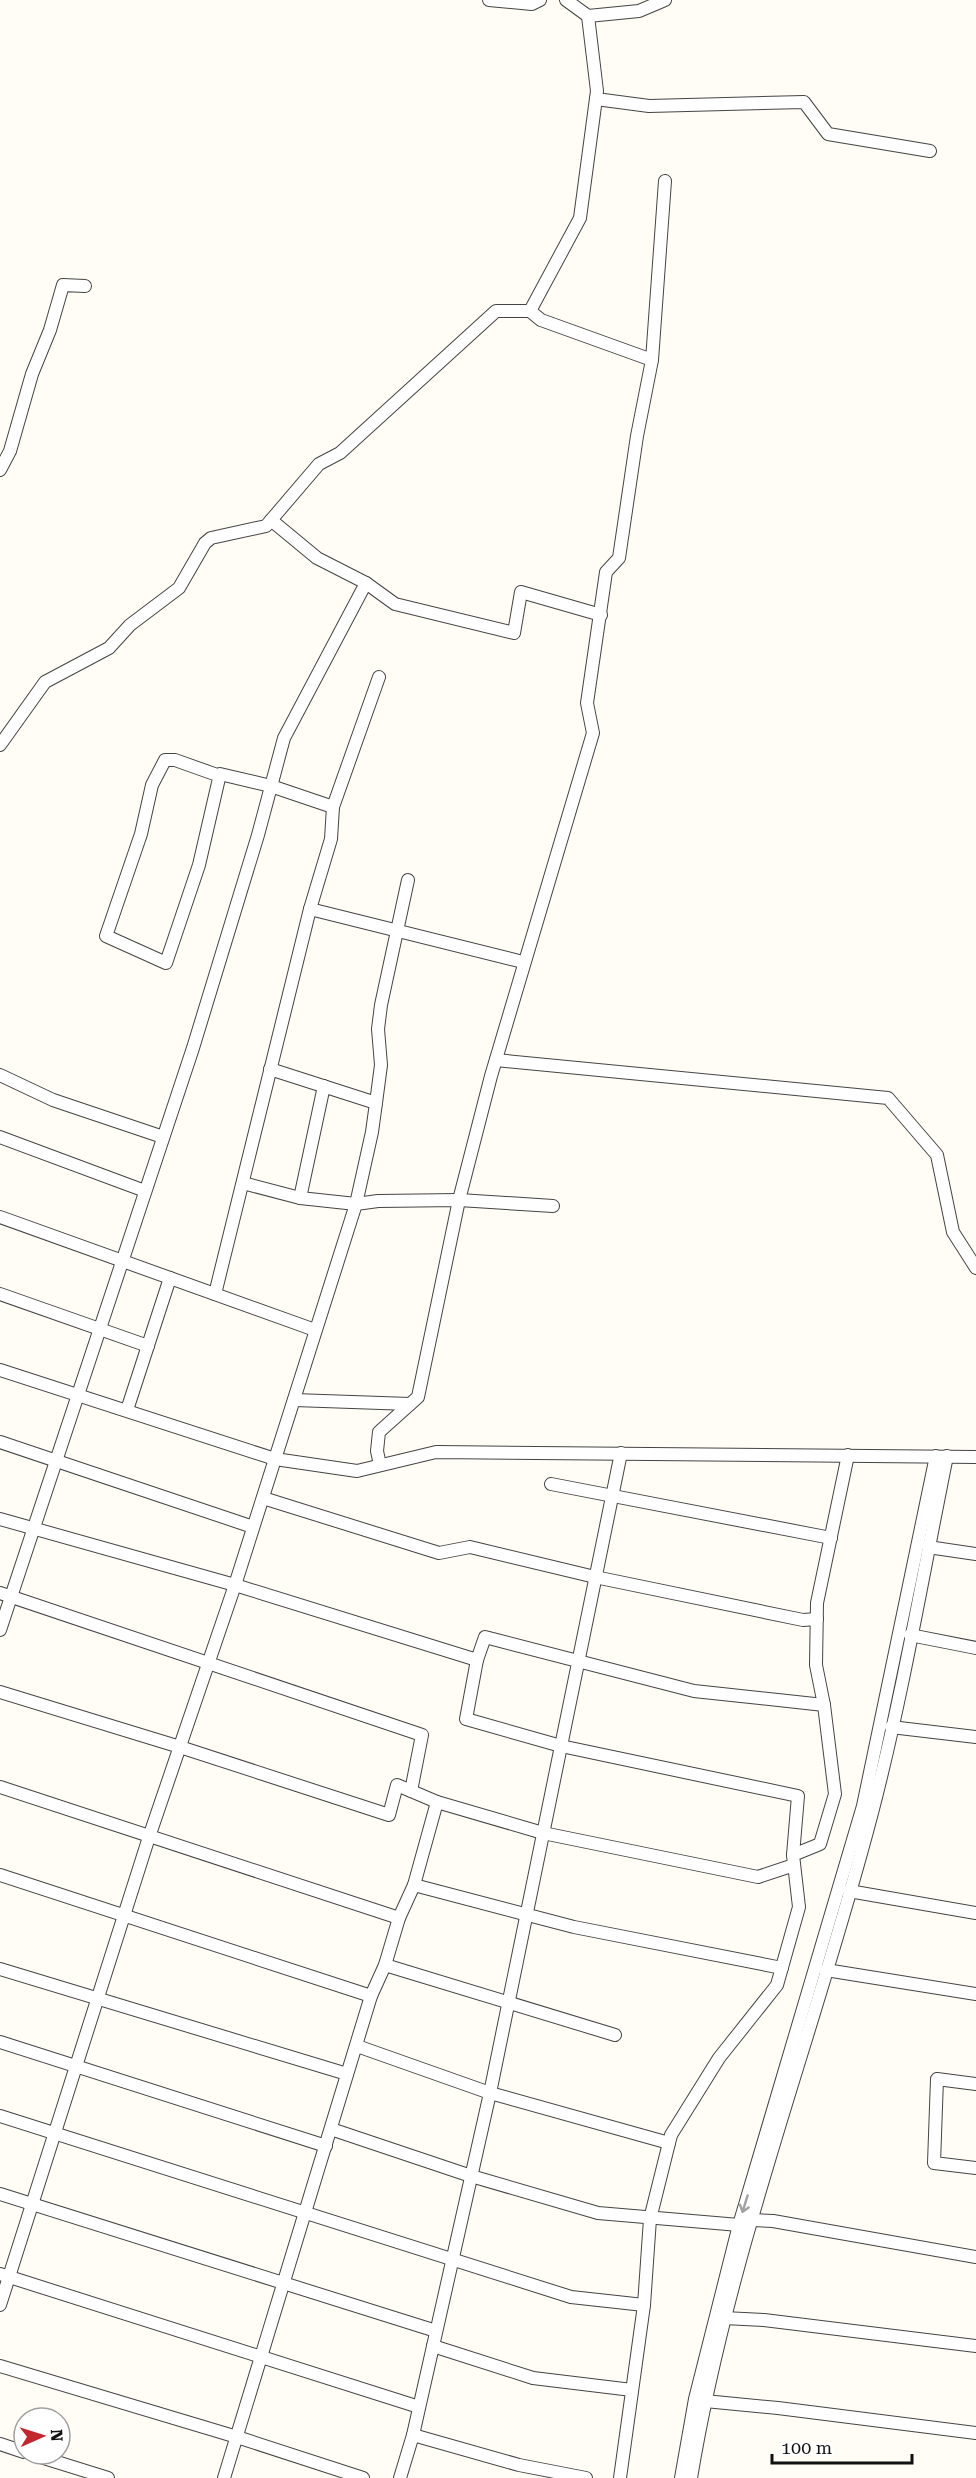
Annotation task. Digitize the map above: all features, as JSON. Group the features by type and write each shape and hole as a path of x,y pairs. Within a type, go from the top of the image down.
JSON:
{"street":[{"path":"489,0 532,4 540,0"},
{"path":"566,0 588,16 639,11 665,0"},
{"path":"530,311 580,218 596,99 588,16"},
{"path":"596,99 649,106 804,102 828,134 930,151"},
{"path":"380,1465 377,1451 379,1432 418,1397 459,1200 523,962 592,733 587,704 606,572 619,558 652,360 665,181"},
{"path":"0,470 10,451 32,374 50,330 63,285 86,286"},
{"path":"0,745 45,682 109,648 130,625 179,588 205,543 211,538 266,526 320,464 340,453 496,311 530,311 541,320 652,360"},
{"path":"271,520 317,558 366,583 395,604 514,633 521,592 601,615"},
{"path":"0,1630 5,1595 33,1530 193,1048 284,738 366,583"},
{"path":"215,1294 310,909 331,839 333,807 379,677"},
{"path":"220,776 199,865 166,963 106,936 141,834 152,785 165,760 176,760 220,776 271,786 333,807"},
{"path":"0,2305 4,2276 32,2204 149,1837 235,1585 356,1204 372,1132 381,1065 378,1029 408,880"},
{"path":"310,909 523,962"},
{"path":"496,1060 888,1098 937,1155 953,1232 976,1268"},
{"path":"270,1069 376,1103"},
{"path":"0,1075 53,1100 163,1137"},
{"path":"300,1198 324,1086"},
{"path":"0,1137 145,1191"},
{"path":"243,1183 300,1198 356,1204 378,1201 459,1200 553,1206"},
{"path":"0,1217 315,1330"},
{"path":"127,1410 170,1278"},
{"path":"0,1294 148,1346"},
{"path":"0,1370 275,1459 357,1471 436,1452 941,1456 975,1454"},
{"path":"294,1400 410,1404"},
{"path":"0,1442 253,1527"},
{"path":"400,2478 413,2435 490,2093 621,1453"},
{"path":"0,1692 180,1747 389,1815 397,1785 437,1802 543,1833 758,1877 794,1860 820,1844 835,1794 824,1705 816,1665 817,1619 818,1604 849,1455"},
{"path":"691,2478 705,2401 724,2318 873,1808 928,1547 941,1456"},
{"path":"681,2478 695,2399 739,2225 863,1806 941,1456"},
{"path":"551,1484 831,1538"},
{"path":"262,1498 439,1553 470,1547 595,1577 803,1620 817,1619"},
{"path":"0,1519 235,1585 477,1660"},
{"path":"928,1547 976,1554"},
{"path":"5,1595 422,1735 411,1791"},
{"path":"910,1635 976,1648"},
{"path":"620,2478 644,2305 650,2219 670,2135 719,2058 777,1985 799,1907 794,1860 798,1796 561,1746 466,1719 477,1660 485,1637 694,1691 824,1705"},
{"path":"891,1727 976,1737"},
{"path":"0,1787 399,1918"},
{"path":"224,2478 303,2212 326,2146 371,1996 385,1965 399,1918 414,1885 437,1802"},
{"path":"0,1875 371,1996"},
{"path":"414,1885 574,1927 782,1968"},
{"path":"849,1891 976,1913"},
{"path":"385,1965 615,2035"},
{"path":"0,1969 348,2074"},
{"path":"826,1970 976,1994"},
{"path":"0,2042 326,2146"},
{"path":"357,2046 490,2093 669,2143"},
{"path":"976,2084 938,2079 934,2163 976,2168"},
{"path":"0,2116 571,2296 644,2305"},
{"path":"331,2129 471,2176 598,2213 739,2225"},
{"path":"0,2193 436,2331"},
{"path":"751,2220 773,2221 976,2257"},
{"path":"4,2276 419,2407"},
{"path":"724,2318 764,2320 976,2346"},
{"path":"433,2346 533,2378 632,2390"},
{"path":"0,2366 237,2437 363,2478"},
{"path":"705,2401 976,2433"},
{"path":"413,2435 519,2465 586,2478"},
{"path":"70,2466 108,2478"}]}
